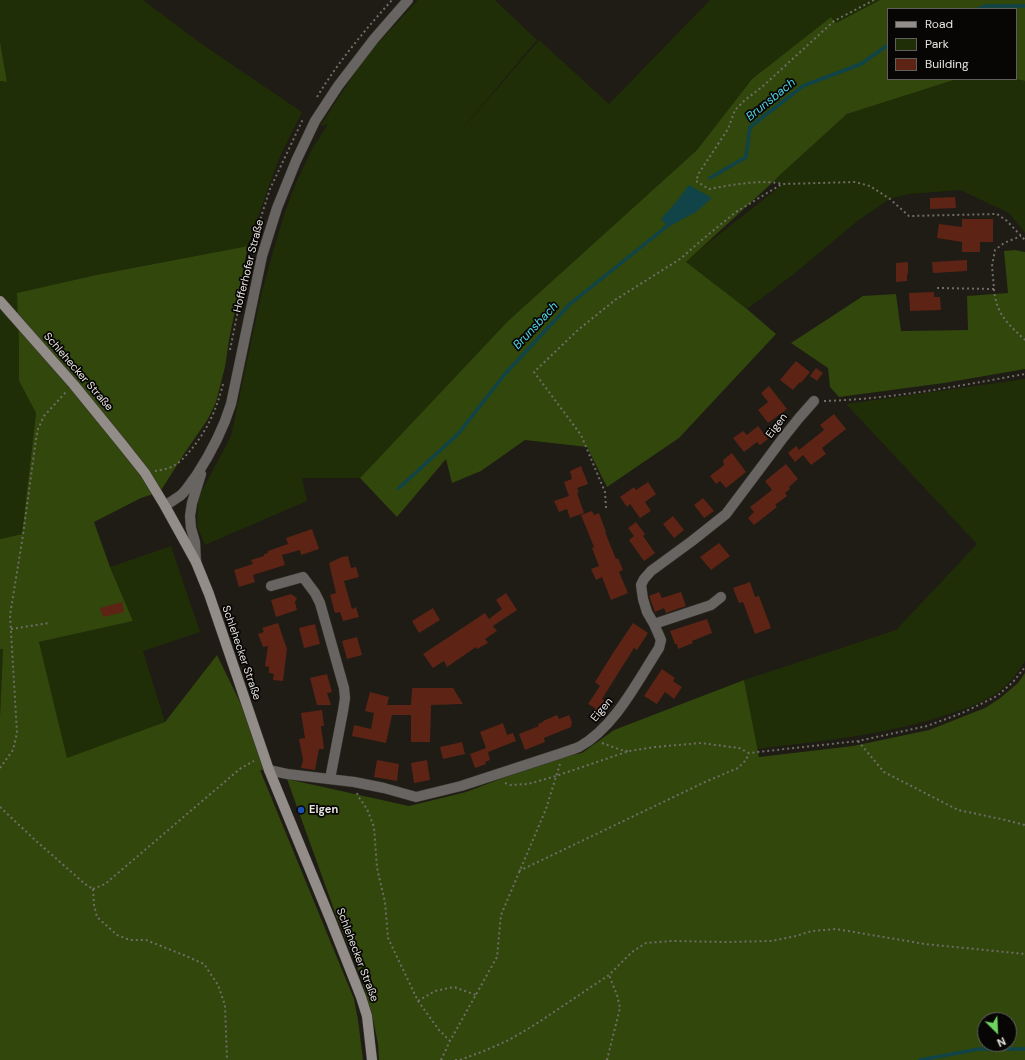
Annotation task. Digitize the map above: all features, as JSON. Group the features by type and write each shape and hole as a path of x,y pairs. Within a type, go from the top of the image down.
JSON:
{"main road":[{"name":"Schlehecker Straße","path":"0,301 74,385 145,473 166,506 196,562 269,770 361,997 367,1016 372,1060"}],"street":[{"name":"Hofferhofer Straße","path":"166,506 180,496 204,465 216,443 228,414 262,256 276,208 289,176 310,132 338,86 374,39 408,0"},
{"name":"Eigen","path":"269,770 287,774 354,782 384,788 416,797 468,784 562,753 578,747 592,738 614,717 659,648 661,640 647,612 640,585 651,571 726,514 783,438 814,401"},
{"path":"196,562 195,542 191,528 190,516 192,503 204,465"},
{"path":"271,586 303,577 315,593 320,603 344,688 345,698 330,779"},
{"path":"654,624 711,605 721,597"}],"path":[{"path":"874,0 834,21 762,88 745,100 736,110 728,129 699,173 696,182 709,189 743,183 773,182 783,184 855,182 870,186 890,199 909,216 997,214 1007,221 1025,240"},
{"path":"606,508 605,492 581,435 534,372 578,330 615,300 680,259 736,212 783,184"},
{"path":"1021,236 1004,243 995,250 992,266 995,296 1000,312 1007,324 1025,340"},
{"path":"937,288 994,289"},
{"path":"814,401 882,397 1025,374"},
{"path":"0,768 13,750 17,733 10,615 38,429 44,416 74,385"},
{"path":"11,629 49,623"},
{"path":"499,781 511,785 528,784 629,751 655,747 701,743 739,748 749,753 858,741 927,726 962,713 997,696 1013,682 1025,667"},
{"path":"592,738 621,750 629,751"},
{"path":"858,741 884,772 958,810 1025,825"},
{"path":"441,1060 497,957 501,915 546,809 562,753"},
{"path":"519,872 705,782 738,768 746,760 749,753"},
{"path":"93,889 105,884 241,768 264,756"},
{"path":"354,782 358,796 367,809 374,827 377,868 384,902 388,938 418,1000 439,1030 450,1041"},
{"path":"0,807 85,884 93,889"},
{"path":"93,889 94,905 97,917 117,935 130,940 146,940 204,964 218,985 225,1005 228,1060"},
{"path":"455,1060 460,1060 509,1040 564,1006 609,975 632,952 646,943 673,941 772,941 812,931 836,929 925,944 1025,954"},
{"path":"606,1060 620,1008 617,995 609,975"},
{"path":"418,1000 435,991 454,987 476,995"}],"green space":[{"path":"0,0 143,0 203,45 302,112 280,157 248,246 96,275 18,293 19,381 36,413 22,534 0,539 0,81 7,82 0,41"},
{"path":"418,0 495,0 537,40 451,142 539,40 609,104 710,0 880,0 836,23 831,17 752,79 697,150 508,321 360,478 302,478 307,501 205,545 197,526 198,498 231,436 262,291 286,209 296,183 312,149 328,124 320,126 366,56"},
{"path":"880,0 1025,0 1025,81 1017,79 1017,8 887,8 887,80 954,80 847,114 686,262 747,309 776,334 679,438 607,487 587,447 525,440 481,471 452,483 446,459 397,517 360,478 508,321 697,150 752,79 831,17 836,23"},
{"path":"0,41 7,82 0,81"},
{"path":"1017,79 1025,81 1025,233 1009,213 960,190 909,194 890,199 860,219 794,274 747,309 686,262 783,184 773,182 847,114 954,80"},
{"path":"248,246 225,367 216,402 208,419 160,492 141,498 94,522 110,567 133,621 39,642 67,758 165,722 217,655 257,737 269,770 260,770 354,999 363,1060 0,1060 0,717 3,649 0,649 0,539 22,534 36,413 19,381 17,293 96,275"},
{"path":"1015,250 1025,252 1025,369 944,383 839,397 830,387 828,368 791,343 863,296 896,294 901,331 968,330 967,296 1008,293 1004,251"},
{"path":"1025,379 1025,661 1012,680 999,692 989,698 966,708 926,721 854,736 757,749 744,680 896,630 977,544 846,404"},
{"path":"171,546 200,632 143,651 165,722 67,759 39,642 133,621 110,567"},
{"path":"3,648 0,717 0,649"},
{"path":"1025,673 1025,1060 379,1060 378,1044 372,1014 360,974 337,918 287,779 409,806 466,792 553,759 582,753 614,730 744,680 759,757 853,746 929,730 985,708 999,699 1018,683"}],"water":[{"path":"689,185 712,198 696,212 668,227 661,219"}],"building":[{"path":"955,197 956,208 930,209 930,198"},
{"path":"962,219 993,219 993,242 980,242 980,252 962,252 962,242 937,238 939,224 962,227"},
{"path":"967,260 967,271 933,273 932,262"},
{"path":"908,262 907,281 896,282 896,263"},
{"path":"934,292 934,297 940,297 941,310 910,311 909,293"},
{"path":"796,361 810,372 793,390 780,380"},
{"path":"816,368 823,373 817,381 810,376"},
{"path":"769,386 787,409 768,423 758,410 768,402 761,393"},
{"path":"834,414 846,429 822,448 826,454 811,465 799,450 824,430 820,425"},
{"path":"758,426 768,439 760,445 757,442 744,452 733,438 743,431 747,435"},
{"path":"796,446 803,455 795,462 788,453"},
{"path":"732,453 746,472 726,488 720,481 716,484 710,476 724,465 723,460"},
{"path":"786,464 798,479 785,493 787,496 775,505 777,507 754,525 748,518 754,512 750,507 772,490 765,481"},
{"path":"581,466 588,484 577,488 579,492 577,493 584,513 570,518 567,509 559,512 554,501 569,496 564,482 572,479 570,471"},
{"path":"648,482 656,494 645,502 651,511 640,518 630,504 627,507 620,497 634,487 636,490"},
{"path":"703,498 714,511 704,518 694,505"},
{"path":"592,511 594,515 599,513 616,559 618,558 623,570 619,572 628,593 611,600 602,577 596,580 591,569 599,566 592,548 594,547 581,515"},
{"path":"673,516 684,530 674,538 663,524"},
{"path":"636,522 645,534 643,536 655,553 644,561 629,540 634,536 628,528"},
{"path":"312,529 319,549 301,555 300,550 282,555 285,565 253,575 255,582 239,587 234,570 253,564 251,560 264,556 264,554 268,553 268,551 288,544 286,538"},
{"path":"719,543 730,556 711,570 700,557"},
{"path":"348,556 351,568 356,567 359,577 344,581 352,609 356,607 359,617 343,621 340,612 335,613 330,595 336,593 329,563"},
{"path":"750,582 755,597 759,596 771,628 755,634 743,602 739,603 733,588"},
{"path":"659,592 662,598 681,592 686,606 666,613 664,608 655,612 649,596"},
{"path":"506,593 517,610 493,626 497,631 485,639 488,643 477,649 476,647 447,667 444,661 433,668 423,654 485,613 489,619 502,609 496,600"},
{"path":"291,594 297,598 295,602 297,610 276,617 271,600"},
{"path":"122,602 124,612 103,617 100,608"},
{"path":"433,608 440,620 419,633 412,621"},
{"path":"707,619 712,633 692,641 693,643 678,649 670,631"},
{"path":"278,623 287,649 283,681 273,680 274,674 269,673 269,667 265,666 268,646 263,647 258,634 264,632 262,628"},
{"path":"633,623 648,633 637,650 634,648 602,699 609,703 600,717 593,712 595,708 588,704 600,686 595,682"},
{"path":"315,624 320,644 304,648 299,628"},
{"path":"357,637 362,655 347,659 342,641"},
{"path":"662,669 675,678 673,681 682,687 674,699 665,692 657,704 644,696"},
{"path":"327,674 332,692 327,693 331,705 317,705 310,678"},
{"path":"412,688 453,688 463,704 431,705 430,742 411,742 411,715 392,715 386,743 352,736 354,725 371,729 374,713 365,711 370,692 389,697 387,705 411,705"},
{"path":"322,710 324,726 321,726 324,749 319,749 315,770 301,768 303,760 299,739 305,738 301,713"},
{"path":"557,715 559,719 569,715 572,722 571,727 544,738 545,742 525,750 519,734 539,726 538,724"},
{"path":"503,723 507,735 513,733 516,741 488,752 490,760 485,762 486,764 475,768 470,754 486,748 480,732"},
{"path":"462,742 465,754 443,759 440,747"},
{"path":"377,760 399,764 397,781 374,777"},
{"path":"427,760 430,780 414,783 411,763"}],"waterway":[{"name":"Brunsbach","path":"981,8 986,6 1025,6"},
{"name":"Brunsbach","path":"710,178 746,157 750,127 803,86 861,64 887,46"},
{"name":"Brunsbach","path":"399,488 458,434 505,374 570,304 671,223"},
{"path":"920,1060 979,1049 1025,1049"}],"place":[{"name":"Eigen","path":"301,810"}]}
